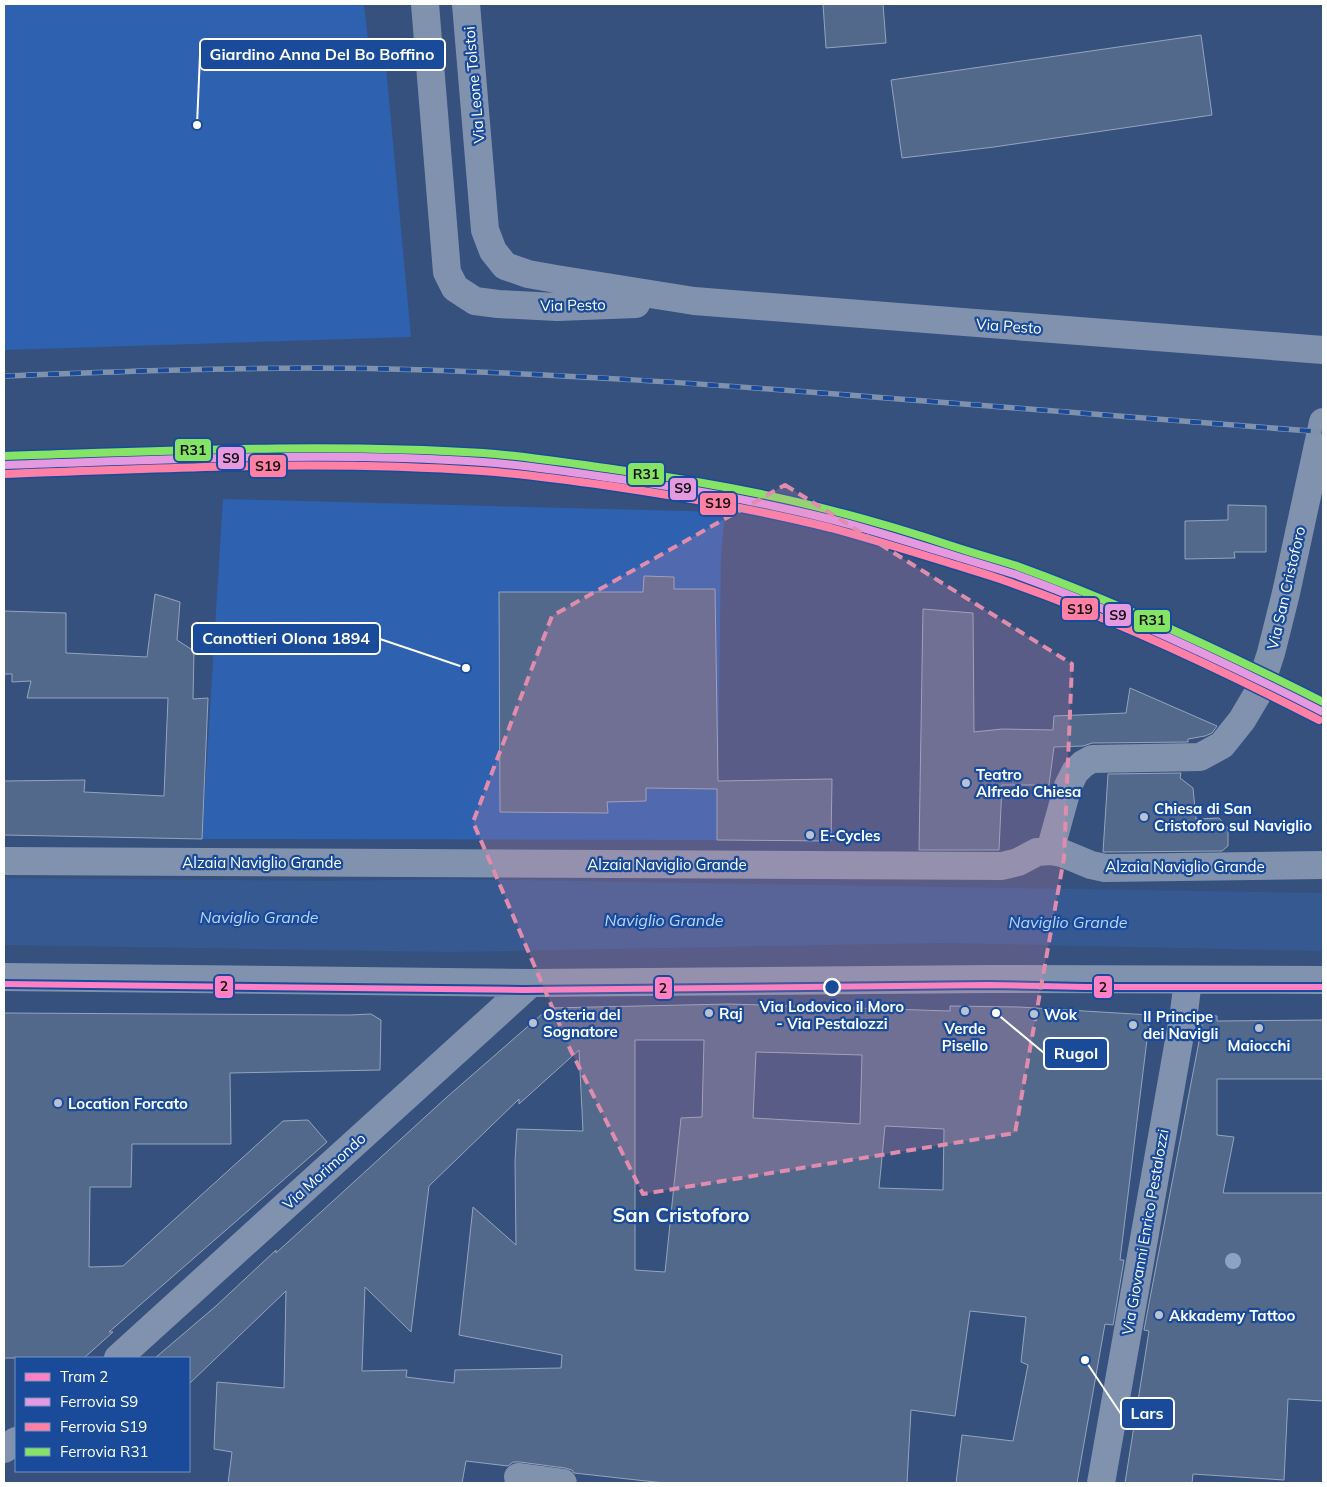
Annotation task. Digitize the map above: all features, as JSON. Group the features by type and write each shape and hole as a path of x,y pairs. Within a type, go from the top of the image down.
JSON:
{"street":[{"path":"425,4 438,168 449,175 460,176 470,175 481,167"},
{"name":"Via Leone Tolstoi","path":"466,4 485,230 493,251 505,266"},
{"name":"Via Pesto","path":"438,168 447,272 455,288 476,301 557,307 694,301"},
{"name":"Via Pesto","path":"505,266 528,274 694,301 1323,350"},
{"name":"Via San Cristoforo","path":"1050,851 1068,786 1075,772 1083,764 1092,759 1200,757 1222,745 1242,720 1258,692 1271,653 1323,422"},
{"name":"Alzaia Naviglio Grande","path":"4,860 1002,866 1018,862 1037,852 1050,851 1062,853 1091,865 1105,868 1323,865"},
{"path":"4,977 531,983 989,979 1323,980"},
{"name":"Via Giovanni Enrico Pestalozzi","path":"1101,1483 1184,1012 1188,980"},
{"name":"Via Morimondo","path":"119,1357 531,983"},
{"path":"4,1449 15,1442"},
{"path":"518,1477 563,1483"}],"highlighted area":[{"path":"785,485 1072,664 1064,858 1015,1133 643,1194 570,1049 473,822 552,616"}],"shaded area":[{"path":"4,4 364,4 371,69 386,67 411,337 4,350"},
{"path":"223,499 725,512 721,556 717,840 202,839"}],"water":[{"name":"Naviglio Grande","path":"4,878 325,881 455,879 1323,893 1323,951 943,943 451,952 4,945"}],"building":[{"path":"823,4 883,4 886,43 826,48"},
{"path":"1201,35 1212,115 994,147 902,158 891,80"},
{"path":"1228,505 1266,506 1266,552 1234,552 1235,558 1185,559 1185,521 1228,520"},
{"path":"644,576 674,577 674,589 715,589 718,781 832,779 831,841 717,840 717,789 646,788 646,801 607,802 608,813 500,812 499,592 643,592"},
{"path":"155,594 180,602 177,640 194,651 193,699 208,698 202,839 4,835 4,781 85,780 84,792 164,796 168,698 27,698 31,681 12,682 12,674 4,674 4,611 66,613 66,653 147,657"},
{"path":"923,609 973,613 974,732 1002,729 1053,730 1054,716 1126,713 1130,688 1217,726 1212,733 1188,739 1188,742 1092,743 1083,746 1054,747 1049,785 1002,785 999,850 919,850"},
{"name":"Chiesa di San Cristoforo sul Naviglio","path":"1181,773 1180,778 1193,788 1196,819 1219,818 1228,828 1228,846 1222,851 1103,852 1108,774"},
{"path":"729,1004 950,1011 950,1006 1019,1007 1150,1015 1120,1260 1124,1260 1113,1325 1105,1324 1077,1483 956,1483 962,1435 1013,1441 1028,1365 1021,1362 1026,1317 970,1311 955,1416 911,1410 907,1483 664,1483 574,1473 572,1470 565,1468 520,1462 513,1462 508,1466 466,1461 462,1483 228,1483 232,1452 214,1449 217,1382 284,1388 286,1291 190,1383 190,1357 156,1357 216,1306 276,1250 276,1253 447,1097 549,1008","holes":["635,1040 704,1040 702,1117 681,1118 665,1272 635,1270","579,1050 583,1131 517,1129 515,1161 516,1245 473,1207 459,1335 562,1355 561,1368 455,1370 454,1383 406,1377 407,1370 362,1371 365,1287 411,1332 429,1186 519,1099 519,1104","756,1052 862,1055 860,1124 753,1118","885,1126 944,1129 943,1190 879,1188"]},
{"path":"4,1013 371,1014 381,1020 380,1070 230,1073 231,1144 132,1144 131,1187 90,1187 89,1267 123,1266 283,1121 308,1120 327,1142 109,1332 113,1332 85,1357 4,1358"},
{"path":"1204,1015 1217,1016 1217,1021 1323,1020 1323,1079 1217,1079 1217,1135 1234,1137 1223,1193 1323,1193 1323,1401 1288,1399 1284,1480 1193,1474 1192,1483 1125,1483 1149,1331 1144,1330"}],"railway":[{"path":"4,376 293,368 513,373 762,389 1323,432"}],"tram line":[{"name":"2","path":"4,984 523,990 988,985 1323,987"}],"rail line":[{"name":"R31","path":"4,456 303,448 423,450 531,458 723,487 807,504 849,515 1017,566 1095,596 1172,630 1323,702"},
{"name":"S9","path":"4,465 303,457 423,459 529,466 720,495 849,524 1017,575 1095,605 1172,639 1248,674 1323,712"},
{"name":"S19","path":"4,474 243,466 422,468 546,477 722,504 831,528 982,573 1053,598 1169,647 1319,720"}],"place":[{"name":"Giardino Anna Del Bo Boffino","path":"197,125"},
{"name":"Canottieri Olona 1894","path":"466,668"},
{"name":"Teatro Alfredo Chiesa","path":"966,783"},
{"name":"Chiesa di San Cristoforo sul Naviglio","path":"1144,817"},
{"name":"E-Cycles","path":"810,835"},
{"name":"Via Lodovico il Moro - Via Pestalozzi","path":"832,987"},
{"name":"Verde Pisello","path":"965,1011"},
{"name":"Raj","path":"709,1013"},
{"name":"Rugol","path":"996,1013"},
{"name":"Wok","path":"1034,1014"},
{"name":"Osteria del Sognatore","path":"533,1023"},
{"name":"II Principe dei Navigli","path":"1133,1025"},
{"name":"Maiocchi","path":"1259,1028"},
{"name":"Location Forcato","path":"58,1103"},
{"name":"Akkademy Tattoo","path":"1159,1315"},
{"name":"Lars","path":"1085,1360"}],"district":[{"name":"San Cristoforo","path":"681,1214"}]}
